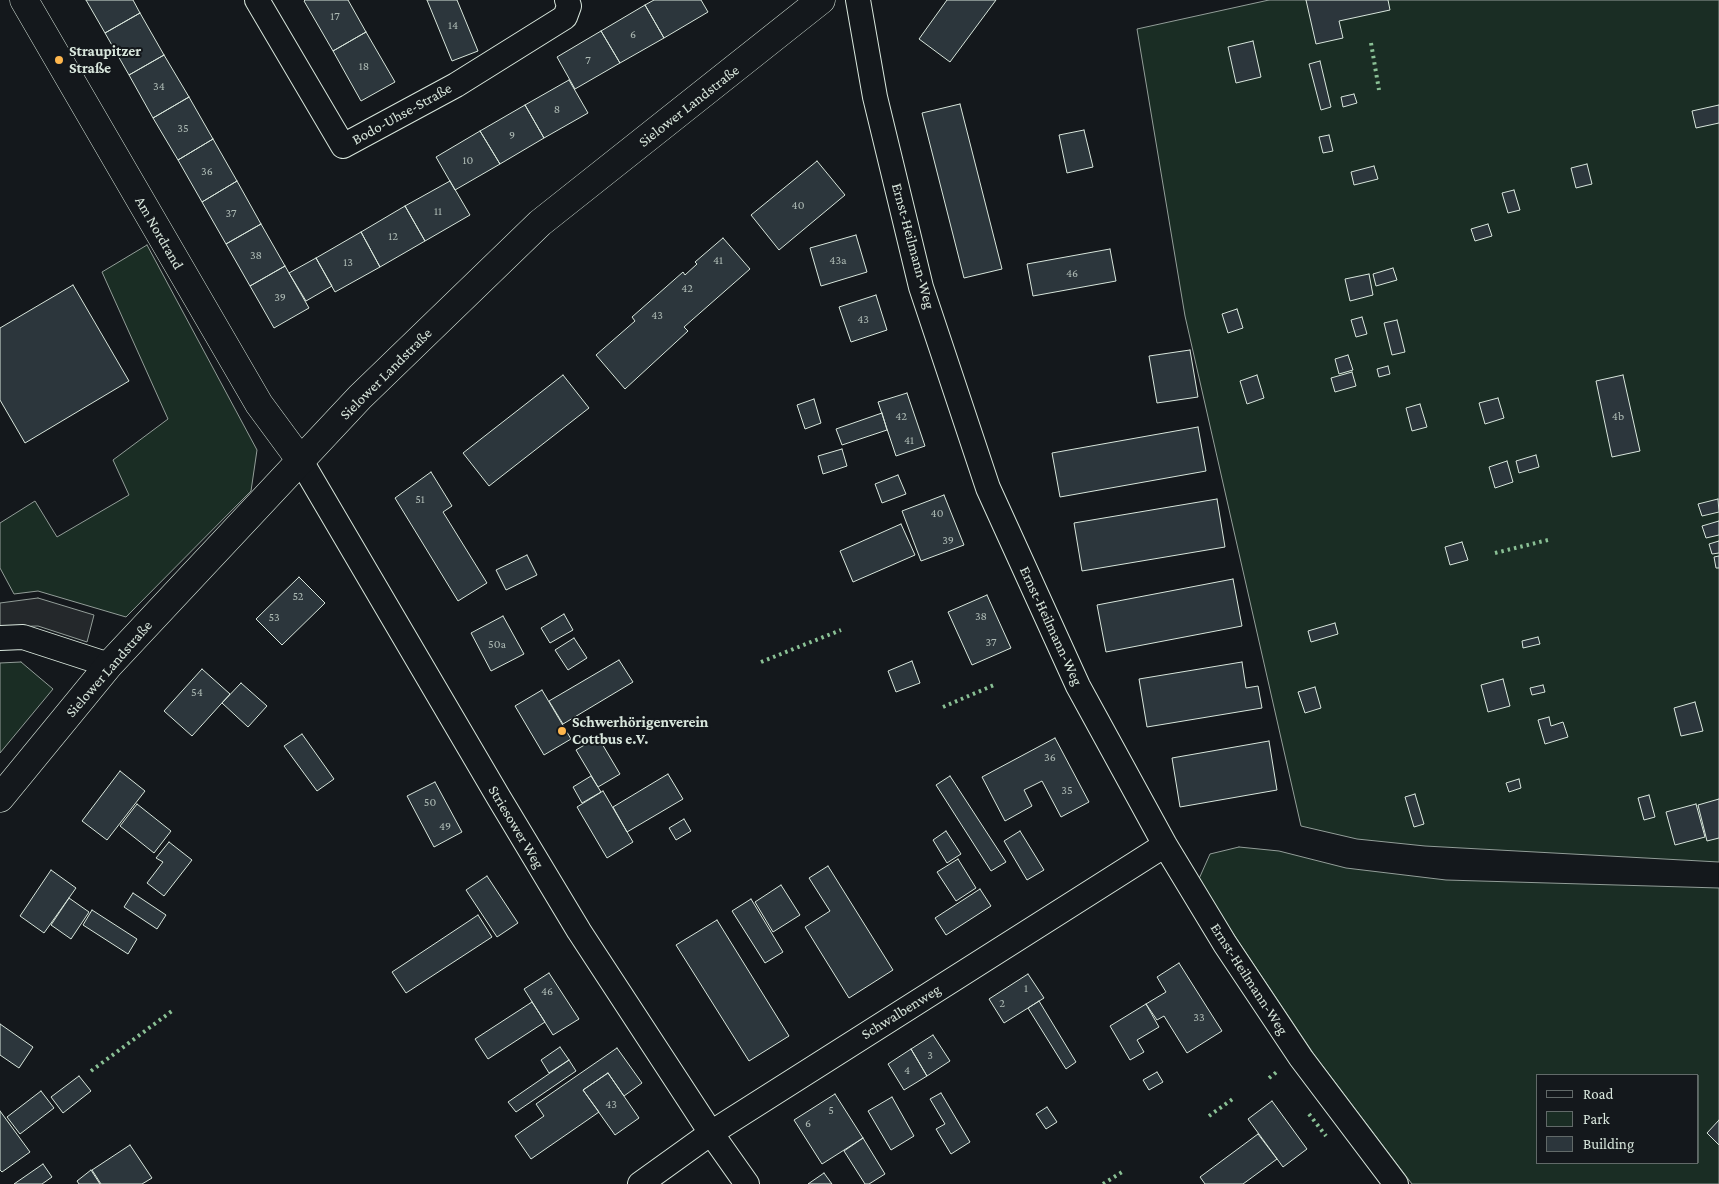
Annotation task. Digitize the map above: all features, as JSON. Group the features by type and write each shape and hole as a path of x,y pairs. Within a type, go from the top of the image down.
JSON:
{"main road":[{"name":"Am Nordrand","path":"24,0 259,404 301,461"},
{"name":"Sielower Landstraße","path":"0,798 109,665 360,397 540,224 821,0"}],"street":[{"name":"Bodo-Uhse-Straße","path":"257,0 343,146 456,85 565,17 569,6 567,0"},
{"name":"Ernst-Heilmann-Weg","path":"858,0 875,97 921,287 988,488 1078,686 1165,845 1224,944 1301,1058 1396,1184"},
{"name":"Striesower Weg","path":"301,461 579,931 711,1133 747,1184"},
{"path":"0,638 23,637 109,665"},
{"name":"Schwalbenweg","path":"640,1184 711,1133 1165,845"}],"green space":[{"path":"1269,0 1719,0 1719,862 1425,846 1357,839 1301,826 1185,316 1137,29"},
{"path":"147,245 257,450 251,491 126,617 38,591 14,594 0,568 0,523 35,501 57,537 129,495 113,460 168,419 102,272"},
{"path":"21,662 53,689 0,753 0,663"},
{"path":"1239,847 1279,851 1346,868 1446,880 1719,888 1719,1184 1412,1184 1313,1053 1198,881 1210,854"}],"shaded area":[{"path":"38,598 94,615 87,642 38,626 0,627 0,603"}],"building":[{"path":"86,0 133,0 140,13 105,33"},
{"path":"305,0 348,0 366,32 333,51"},
{"path":"427,0 457,0 478,51 452,61"},
{"path":"654,0 701,0 708,12 664,38 645,5"},
{"path":"947,0 996,0 950,62 919,39"},
{"path":"1306,0 1388,0 1390,10 1339,21 1343,38 1316,44"},
{"path":"645,5 664,38 620,63 601,31"},
{"path":"140,13 164,55 129,75 105,33"},
{"path":"601,31 620,63 575,89 557,57"},
{"path":"366,32 395,82 361,101 333,51"},
{"path":"1253,41 1261,77 1236,83 1228,47"},
{"path":"164,55 189,97 153,118 129,75"},
{"path":"1320,61 1331,107 1321,110 1309,64"},
{"path":"569,80 588,113 544,138 525,105"},
{"path":"1354,94 1357,103 1343,107 1341,97"},
{"path":"189,97 213,139 178,160 153,118"},
{"path":"960,104 1002,269 964,278 922,113"},
{"path":"525,105 544,138 500,164 480,131"},
{"path":"1719,105 1719,123 1696,128 1692,111"},
{"path":"1084,130 1093,167 1067,173 1059,135"},
{"path":"480,131 500,164 455,190 436,157"},
{"path":"1329,135 1333,151 1323,153 1319,137"},
{"path":"213,139 237,181 202,202 178,160"},
{"path":"817,161 845,195 779,250 751,215"},
{"path":"1587,164 1592,184 1576,188 1571,168"},
{"path":"1374,166 1378,179 1354,185 1351,172"},
{"path":"237,181 261,224 226,244 202,202"},
{"path":"450,181 470,215 425,241 405,206"},
{"path":"1514,190 1520,210 1508,213 1502,193"},
{"path":"405,206 425,241 380,267 361,232"},
{"path":"261,224 285,266 250,286 226,244"},
{"path":"1488,224 1492,236 1475,241 1471,229"},
{"path":"361,232 380,267 335,292 316,258"},
{"path":"856,235 867,272 821,286 810,248"},
{"path":"723,238 750,269 684,327 688,331 625,389 596,355 635,321 632,317 683,272 685,275 697,264 695,262"},
{"path":"1110,249 1116,281 1033,296 1027,264"},
{"path":"316,258 332,286 306,301 289,273"},
{"path":"285,266 309,308 274,328 250,286"},
{"path":"1393,268 1397,280 1376,286 1373,274"},
{"path":"1369,274 1373,295 1350,301 1345,279"},
{"path":"73,285 129,381 25,443 0,400 0,328"},
{"path":"876,295 887,330 851,342 839,307"},
{"path":"1237,309 1243,328 1228,333 1222,314"},
{"path":"1362,317 1367,334 1356,337 1351,320"},
{"path":"1397,320 1405,352 1392,355 1384,323"},
{"path":"1190,350 1198,397 1157,403 1149,356"},
{"path":"1348,355 1353,370 1339,374 1335,359"},
{"path":"1388,366 1390,374 1379,377 1377,369"},
{"path":"1352,372 1356,386 1335,392 1331,378"},
{"path":"563,375 589,408 489,486 463,453"},
{"path":"1257,375 1264,398 1247,404 1240,381"},
{"path":"1623,375 1640,451 1612,457 1596,381"},
{"path":"907,393 925,446 896,456 878,402"},
{"path":"1498,398 1504,418 1485,424 1479,403"},
{"path":"814,399 821,423 805,429 797,405"},
{"path":"1420,404 1427,427 1412,431 1406,408"},
{"path":"882,413 887,430 842,445 836,429"},
{"path":"1198,427 1206,471 1060,497 1052,453"},
{"path":"842,449 847,466 823,474 818,456"},
{"path":"1536,455 1539,467 1519,473 1516,461"},
{"path":"1507,461 1513,482 1495,488 1489,467"},
{"path":"431,472 452,506 443,512 487,583 458,601 395,498"},
{"path":"898,475 906,494 882,503 875,484"},
{"path":"944,495 964,545 921,561 902,511"},
{"path":"1217,499 1225,547 1082,571 1074,523"},
{"path":"1718,499 1719,512 1702,516 1698,504"},
{"path":"1719,521 1719,535 1706,538 1702,526"},
{"path":"901,524 915,555 853,582 840,551"},
{"path":"1719,541 1719,553 1712,554 1709,544"},
{"path":"1462,542 1468,560 1450,565 1445,547"},
{"path":"527,555 537,575 506,590 496,570"},
{"path":"1719,556 1719,568 1716,568 1714,557"},
{"path":"299,577 325,603 282,645 256,619"},
{"path":"1233,579 1242,626 1106,652 1097,605"},
{"path":"987,595 1011,648 972,665 948,612"},
{"path":"564,614 573,630 550,643 541,628"},
{"path":"503,616 524,654 491,671 471,633"},
{"path":"1335,623 1338,634 1311,642 1308,631"},
{"path":"1538,637 1540,644 1523,648 1522,641"},
{"path":"574,638 587,658 568,670 555,650"},
{"path":"619,660 633,682 563,724 549,701"},
{"path":"912,661 920,683 896,692 888,671"},
{"path":"1242,662 1246,688 1258,686 1262,708 1147,727 1139,679"},
{"path":"202,669 230,694 192,736 164,711"},
{"path":"1503,679 1510,706 1488,712 1481,685"},
{"path":"241,683 267,706 248,727 222,703"},
{"path":"1543,685 1545,692 1532,695 1530,688"},
{"path":"1315,687 1321,708 1305,713 1298,692"},
{"path":"542,690 571,739 544,755 515,706"},
{"path":"1695,702 1703,731 1681,736 1674,708"},
{"path":"1549,717 1551,726 1563,722 1568,737 1545,744 1538,720"},
{"path":"302,734 334,779 317,791 284,746"},
{"path":"598,737 620,774 598,787 576,750"},
{"path":"1055,738 1089,802 1061,817 1042,781 1024,790 1032,806 1005,821 982,777"},
{"path":"1269,741 1277,790 1180,807 1172,758"},
{"path":"120,771 145,791 107,840 82,821"},
{"path":"668,774 683,799 627,832 613,807"},
{"path":"591,776 601,792 582,803 573,787"},
{"path":"950,776 1006,862 991,871 936,785"},
{"path":"1519,779 1521,788 1509,792 1506,783"},
{"path":"435,782 462,832 434,847 407,796"},
{"path":"603,791 633,842 607,858 577,807"},
{"path":"1415,794 1424,824 1414,827 1405,797"},
{"path":"1649,795 1655,817 1644,820 1638,798"},
{"path":"1719,799 1719,838 1707,841 1698,805"},
{"path":"137,804 171,831 154,853 120,826"},
{"path":"1696,804 1705,837 1675,845 1666,812"},
{"path":"684,819 691,831 676,840 669,828"},
{"path":"946,831 961,854 947,863 933,840"},
{"path":"1020,831 1044,870 1027,880 1004,841"},
{"path":"169,842 192,860 164,896 147,883 163,862 156,858"},
{"path":"958,859 976,888 956,901 937,872"},
{"path":"828,866 893,970 849,998 805,927 830,911 809,878"},
{"path":"51,870 76,888 44,933 20,916"},
{"path":"487,876 518,923 497,937 466,890"},
{"path":"781,885 800,915 773,932 755,902"},
{"path":"980,889 991,906 946,935 935,918"},
{"path":"133,893 166,915 157,929 124,907"},
{"path":"69,898 89,912 71,939 51,925"},
{"path":"751,899 783,952 765,963 732,911"},
{"path":"92,910 137,939 128,954 83,925"},
{"path":"478,915 492,937 406,993 392,972"},
{"path":"717,920 789,1036 749,1061 676,945"},
{"path":"1179,963 1222,1031 1187,1053 1164,1016 1157,1020 1146,1004 1166,992 1157,977"},
{"path":"549,973 579,1019 553,1035 524,989"},
{"path":"1028,974 1044,998 1004,1023 989,999"},
{"path":"1039,1001 1076,1062 1066,1069 1028,1008"},
{"path":"532,1002 545,1022 488,1059 475,1039"},
{"path":"1146,1004 1159,1027 1137,1040 1144,1052 1130,1060 1110,1026"},
{"path":"0,1024 33,1047 19,1068 0,1055"},
{"path":"933,1035 950,1061 927,1076 911,1049"},
{"path":"560,1047 569,1060 549,1073 541,1060"},
{"path":"617,1048 642,1083 624,1096 608,1073 583,1090 599,1112 531,1159 515,1136 544,1116 536,1104"},
{"path":"911,1049 927,1076 904,1090 888,1064"},
{"path":"569,1060 576,1071 516,1112 508,1102"},
{"path":"1157,1072 1163,1082 1149,1090 1143,1080"},
{"path":"608,1073 639,1118 615,1135 583,1090"},
{"path":"79,1076 91,1091 63,1113 51,1097"},
{"path":"41,1091 54,1108 20,1134 7,1117"},
{"path":"941,1093 970,1142 951,1154 936,1129 945,1124 930,1099"},
{"path":"835,1094 863,1138 822,1164 794,1120"},
{"path":"892,1097 914,1136 891,1150 868,1111"},
{"path":"1272,1101 1307,1149 1283,1167 1248,1119"},
{"path":"1047,1107 1057,1122 1046,1129 1036,1114"},
{"path":"0,1111 30,1152 2,1172 0,1170"},
{"path":"1719,1120 1719,1145 1707,1133"},
{"path":"1258,1134 1277,1159 1243,1184 1205,1184 1200,1177"},
{"path":"863,1138 885,1174 869,1184 865,1184 844,1151"},
{"path":"130,1145 152,1178 142,1184 101,1184 92,1170"},
{"path":"43,1164 52,1177 42,1184 14,1184"},
{"path":"91,1170 100,1184 79,1184 77,1181"},
{"path":"824,1173 832,1184 808,1184"}],"hedge":[{"path":"1371,43 1379,90"},
{"path":"1495,553 1548,540"},
{"path":"761,662 841,630"},
{"path":"943,707 994,685"},
{"path":"91,1071 172,1011"},
{"path":"1269,1078 1278,1071"},
{"path":"1209,1116 1234,1098"},
{"path":"1309,1114 1326,1136"},
{"path":"1103,1184 1122,1172"}],"place":[{"name":"Straupitzer Straße","path":"59,60"},
{"name":"Schwerhörigenverein Cottbus e.V.","path":"562,731"}]}
